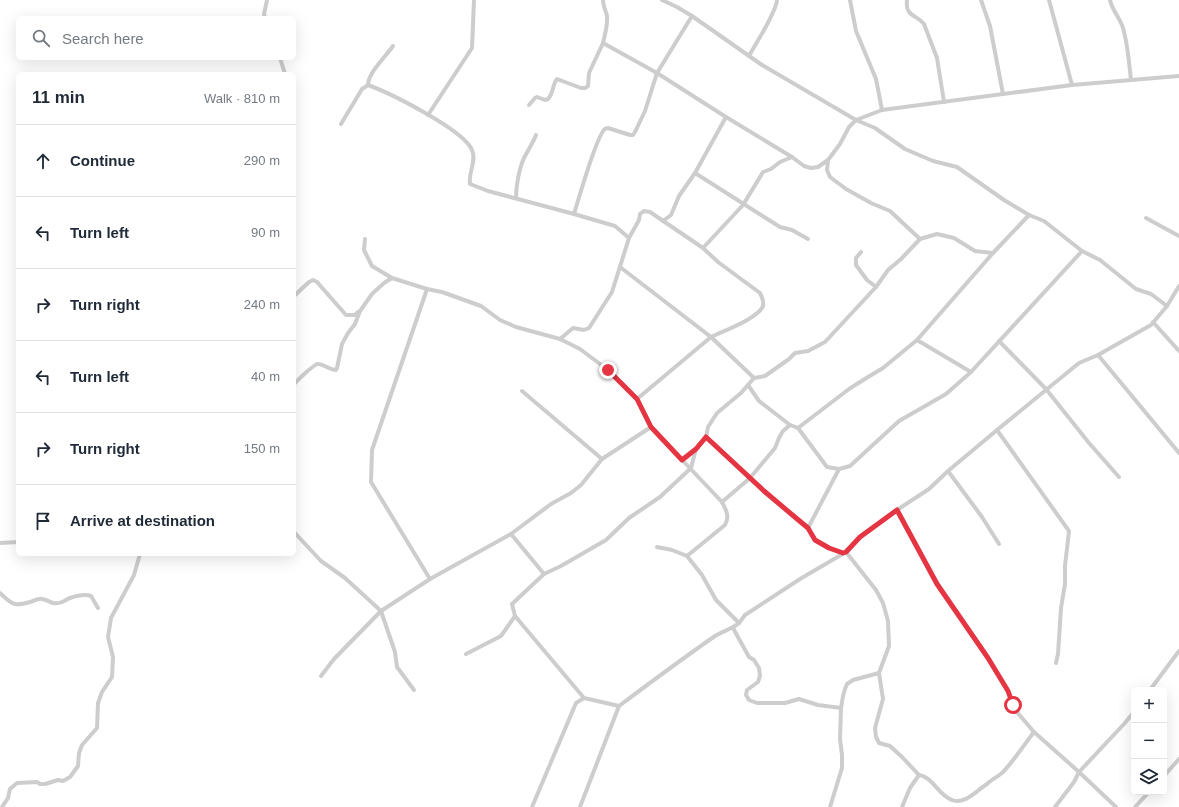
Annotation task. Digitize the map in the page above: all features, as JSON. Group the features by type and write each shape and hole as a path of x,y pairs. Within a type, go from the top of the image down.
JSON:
{"street":[{"path":"265,16 264,14 267,0"},
{"path":"428,114 472,48 474,0"},
{"path":"529,105 537,97 545,100 548,99 554,90 557,79 580,88 585,88 588,86 589,73 603,42 607,21 603,0"},
{"path":"662,0 678,7 692,16 762,65 856,120 875,128 905,149 933,161 957,167 1029,215 1044,221 1082,250 1100,260 1136,289 1151,294 1167,306"},
{"path":"749,56 770,19 777,0"},
{"path":"850,0 856,30 876,79 882,110"},
{"path":"907,0 910,14 921,20 924,24 938,58 944,102"},
{"path":"981,0 990,26 1003,94"},
{"path":"1049,0 1072,85"},
{"path":"1110,0 1123,28 1131,80"},
{"path":"574,214 595,148 603,131 608,128 633,135 645,111 657,73 692,16"},
{"path":"603,42 657,73 804,166 811,168 818,167 828,160 840,144 849,127 856,120 882,110 1072,85 1179,76"},
{"path":"341,124 362,89 368,85 368,81 372,74 394,46"},
{"path":"280,60 284,72"},
{"path":"368,85 428,114 461,137 472,150 474,159 470,184 488,191 615,226 628,238"},
{"path":"663,221 671,215 679,196 695,174 726,117"},
{"path":"516,198 516,186 524,158 536,135"},
{"path":"703,248 743,205 763,172 792,157"},
{"path":"828,160 827,170 830,177 846,189 871,203 890,211 920,239"},
{"path":"695,174 780,227 792,230 808,239"},
{"path":"560,339 573,328 584,330 590,328 612,292 628,238 639,220 640,214 644,211 650,212 703,248 718,262 760,293 763,300 763,306 754,316 711,337 637,399"},
{"path":"798,428 849,389 884,368 917,340 993,253 1029,215"},
{"path":"1146,218 1179,236"},
{"path":"682,460 696,449 706,437 708,427 717,412 741,393 754,378 765,376 795,353 808,351 825,342 876,287 888,270 920,239 937,234 954,238 975,251 993,253"},
{"path":"365,239 364,250 372,266 392,278 442,292 481,306 500,320 516,327 560,339 580,349 608,370 637,399 651,427 722,502 728,514 728,520 725,525 687,556"},
{"path":"748,385 759,401 790,425 798,428 827,467 839,470 850,466 899,421 946,394 971,372 1082,250"},
{"path":"861,252 856,258 856,265 867,280 876,287"},
{"path":"620,267 711,337 754,378"},
{"path":"296,294 313,280 317,282 346,315 355,315 372,294 392,278"},
{"path":"580,807 619,706 719,633 733,628 740,623 745,615 844,552 860,537 929,489 948,470 1079,363 1098,355 1151,326 1167,306 1179,286"},
{"path":"427,289 372,450 371,482 430,579"},
{"path":"296,382 316,364 336,370 342,344 355,324 360,310"},
{"path":"1154,322 1179,351"},
{"path":"917,340 971,372"},
{"path":"999,341 1046,389 1089,443 1119,477"},
{"path":"1098,355 1179,453"},
{"path":"522,391 602,459"},
{"path":"722,502 750,478 775,448 778,438 783,431 790,425"},
{"path":"322,676 334,659 381,611 430,579 511,534 551,504 571,493 580,485 602,459 651,427"},
{"path":"997,430 1069,531 1065,566 1065,584 1061,608 1056,663"},
{"path":"706,437 750,478 808,528 815,540 829,548 844,552 876,590 883,603 888,621 889,646 879,673 883,699 875,728 876,737 879,743 890,746 919,775 924,776 938,791 953,800 960,800 969,797 1001,774 1034,732"},
{"path":"619,706 584,698 515,616 512,604 544,574 606,540 629,518 660,497 691,468 696,449"},
{"path":"808,528 839,470"},
{"path":"948,470 1000,544"},
{"path":"897,510 937,584 988,658 1008,691 1016,711 1034,732 1116,807"},
{"path":"296,534 321,561 345,578 381,611 395,652 398,667 414,690"},
{"path":"511,534 544,574"},
{"path":"0,543 16,542"},
{"path":"657,547 672,550 687,556 702,575 716,600 740,623"},
{"path":"2,807 8,798 10,788 17,783 37,782 40,784 45,784 58,780 62,781 70,777 78,766 79,753 82,745 97,728 98,703 102,692 112,677 113,657 108,637 111,618 134,575 139,556"},
{"path":"0,594 10,603 15,604 31,602 39,599 44,599 54,604 69,598 87,594 91,596 98,608"},
{"path":"466,654 501,636 515,616"},
{"path":"733,628 749,656 760,668 758,682 747,690 746,695 749,700 758,703 785,703 799,700 818,705 842,708"},
{"path":"1152,687 1179,651"},
{"path":"830,807 842,768 840,739 843,696 847,684 853,680 879,673"},
{"path":"532,807 576,703 584,698"},
{"path":"1055,807 1074,782 1079,772 1131,716"},
{"path":"1167,773 1179,759"},
{"path":"902,807 910,788 919,775"},
{"path":"1135,807 1146,795"}],"route":[{"path":"608,370 637,399 651,427 682,460 696,449 706,437 764,491 808,528 815,540 829,548 843,553 846,552 860,537 897,510 937,584 988,658 1008,691 1013,705"}]}
